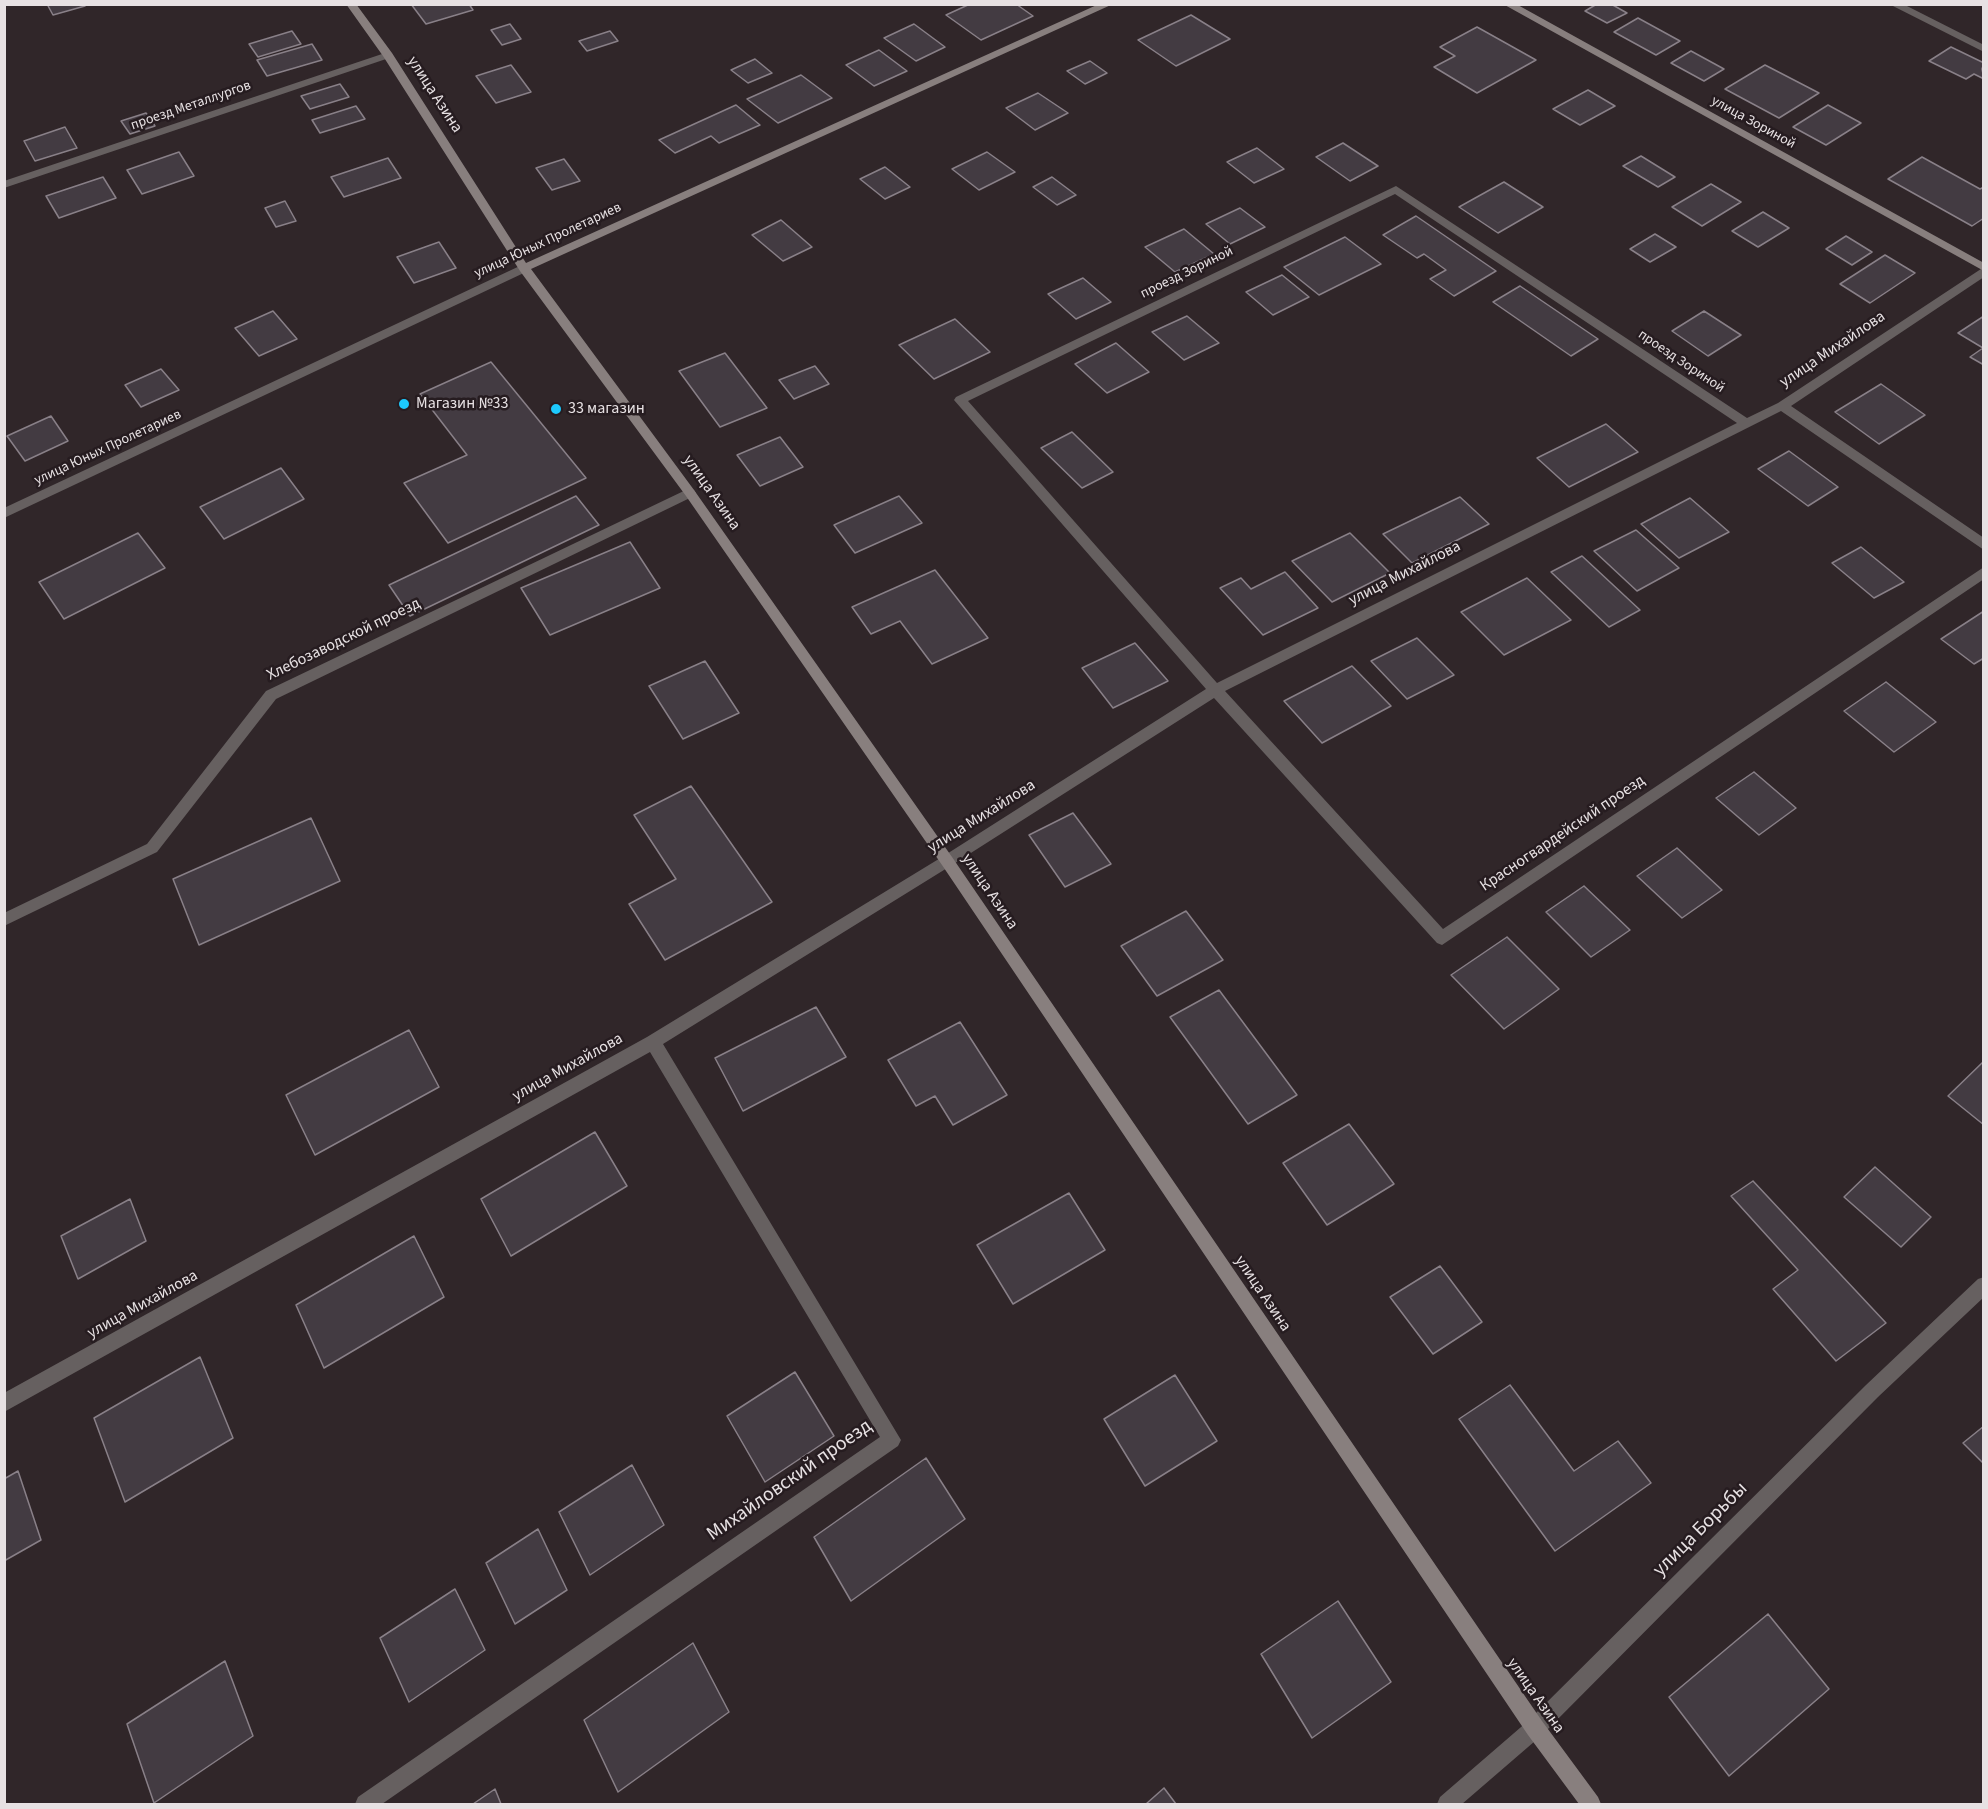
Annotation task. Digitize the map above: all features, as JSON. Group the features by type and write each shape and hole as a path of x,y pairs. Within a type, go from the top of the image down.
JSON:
{"main road":[{"name":"улица Азина","path":"351,4 388,55 524,268 690,493 946,861 1535,1728 1591,1804"},
{"name":"улица Юных Пролетариев","path":"524,268 1108,4"},
{"name":"улица Зориной","path":"1508,4 1983,270"}],"street":[{"path":"1894,4 1983,49"},
{"name":"проезд Металлургов","path":"4,185 388,55"},
{"name":"проезд Зориной","path":"1215,690 960,400 1396,189 1745,423"},
{"name":"улица Юных Пролетариев","path":"4,514 524,268"},
{"name":"улица Михайлова","path":"4,1403 652,1042 946,861 1215,690 1782,406 1983,270"},
{"path":"1782,406 1983,545"},
{"name":"Хлебозаводской проезд","path":"4,920 152,848 271,695 690,493"},
{"name":"Красногвардейский проезд","path":"1215,690 1442,938 1983,572"},
{"name":"Михайловский проезд","path":"365,1804 892,1440 652,1042"},
{"name":"улица Борьбы","path":"1448,1804 1535,1728 1872,1391 1983,1285"}],"building":[{"path":"47,4 84,4 85,6 53,15"},
{"path":"411,4 469,4 473,10 426,24"},
{"path":"970,4 1016,4 1033,16 981,40 946,15"},
{"path":"1597,4 1611,4 1627,13 1607,23 1585,11"},
{"path":"1191,15 1230,39 1176,66 1138,40"},
{"path":"1638,18 1680,41 1656,55 1614,32"},
{"path":"510,24 521,39 502,45 491,30"},
{"path":"914,24 945,47 916,61 884,38"},
{"path":"1477,27 1536,60 1477,93 1434,67 1455,56 1440,47"},
{"path":"292,31 301,44 258,57 249,44"},
{"path":"610,31 618,41 587,51 579,41"},
{"path":"312,44 322,60 267,76 257,60"},
{"path":"1951,47 1984,63 1982,69 1984,79 1974,74 1966,79 1929,61"},
{"path":"879,50 907,71 874,86 846,65"},
{"path":"1691,51 1724,69 1704,81 1671,63"},
{"path":"755,59 772,73 748,83 731,70"},
{"path":"1090,61 1107,73 1085,84 1067,71"},
{"path":"511,65 531,92 496,103 476,76"},
{"path":"1765,65 1819,93 1779,118 1725,89"},
{"path":"801,75 832,98 778,123 747,99"},
{"path":"340,84 349,97 310,109 301,96"},
{"path":"1588,90 1615,106 1580,125 1553,109"},
{"path":"1038,93 1068,113 1035,130 1006,108"},
{"path":"736,105 760,125 719,143 711,136 675,153 659,140"},
{"path":"1828,105 1861,123 1826,145 1793,127"},
{"path":"356,106 365,119 320,133 312,120"},
{"path":"146,113 155,126 130,134 121,121"},
{"path":"65,127 77,148 35,161 24,141"},
{"path":"1343,143 1378,166 1350,181 1316,157"},
{"path":"1257,148 1284,169 1254,183 1227,162"},
{"path":"179,152 194,176 142,194 127,170"},
{"path":"987,152 1015,172 979,190 952,169"},
{"path":"1641,156 1675,177 1658,187 1623,166"},
{"path":"1922,157 1980,189 1984,187 1984,218 1972,226 1888,179"},
{"path":"388,158 401,178 344,197 331,177"},
{"path":"564,159 580,181 552,190 536,168"},
{"path":"885,167 910,187 885,199 860,179"},
{"path":"103,177 116,198 59,218 46,196"},
{"path":"1052,177 1076,195 1057,205 1033,187"},
{"path":"1504,182 1543,207 1498,233 1459,207"},
{"path":"1711,184 1741,202 1702,226 1672,207"},
{"path":"285,201 296,221 276,227 265,208"},
{"path":"1240,208 1265,227 1230,244 1206,224"},
{"path":"1763,212 1789,228 1758,247 1732,231"},
{"path":"1416,216 1496,271 1454,296 1430,279 1446,270 1424,254 1417,258 1383,235"},
{"path":"781,220 812,247 783,261 752,235"},
{"path":"1184,229 1214,254 1175,272 1145,247"},
{"path":"1655,234 1676,247 1650,262 1630,249"},
{"path":"1846,236 1872,252 1852,265 1826,249"},
{"path":"1345,237 1381,264 1319,295 1284,267"},
{"path":"439,242 456,268 414,283 397,257"},
{"path":"1885,255 1915,273 1870,303 1840,284"},
{"path":"1282,275 1309,297 1273,315 1246,292"},
{"path":"1083,278 1111,302 1076,319 1048,294"},
{"path":"1520,286 1598,339 1571,356 1493,302"},
{"path":"273,311 297,339 259,356 235,328"},
{"path":"1704,311 1741,335 1708,356 1672,331"},
{"path":"1187,316 1219,343 1184,360 1152,332"},
{"path":"1984,316 1984,365 1970,357 1983,348 1958,333"},
{"path":"955,319 990,352 934,379 899,345"},
{"path":"1116,343 1149,372 1107,393 1075,364"},
{"path":"725,353 767,408 720,427 679,371"},
{"path":"491,362 586,478 448,543 404,483 467,455 420,394"},
{"path":"815,366 829,384 794,399 779,380"},
{"path":"161,369 179,390 141,407 125,385"},
{"path":"1881,384 1925,415 1879,444 1835,412"},
{"path":"51,416 68,441 25,461 7,436"},
{"path":"1606,424 1638,452 1569,487 1537,458"},
{"path":"1072,432 1113,472 1082,488 1041,448"},
{"path":"780,437 803,467 760,486 737,455"},
{"path":"1789,451 1838,487 1808,506 1758,469"},
{"path":"281,468 304,499 224,539 200,507"},
{"path":"576,496 599,525 410,616 389,585"},
{"path":"899,496 922,523 855,553 834,525"},
{"path":"1460,497 1489,524 1412,563 1383,534"},
{"path":"1690,498 1729,532 1679,558 1641,524"},
{"path":"1636,530 1679,568 1637,591 1594,551"},
{"path":"138,533 165,568 64,619 39,582"},
{"path":"1350,533 1390,573 1332,602 1292,561"},
{"path":"630,542 660,588 550,635 521,588"},
{"path":"1861,547 1904,582 1874,598 1832,563"},
{"path":"1582,556 1640,610 1609,627 1551,572"},
{"path":"935,570 988,638 932,664 900,621 871,634 852,607"},
{"path":"1285,572 1318,608 1263,635 1220,588 1241,578 1251,589"},
{"path":"1527,578 1571,620 1504,655 1461,612"},
{"path":"1984,611 1984,658 1974,664 1941,639"},
{"path":"1417,638 1454,675 1407,699 1371,661"},
{"path":"1135,643 1168,681 1113,708 1082,668"},
{"path":"705,661 739,713 683,739 649,686"},
{"path":"1352,666 1391,706 1322,743 1284,701"},
{"path":"1886,682 1936,722 1894,752 1844,711"},
{"path":"1754,772 1796,808 1759,835 1716,798"},
{"path":"691,786 772,902 665,960 629,904 676,879 634,815"},
{"path":"1073,813 1111,864 1065,887 1029,835"},
{"path":"311,818 340,881 199,945 173,879"},
{"path":"1677,848 1722,890 1682,918 1637,876"},
{"path":"1584,886 1630,930 1591,957 1546,912"},
{"path":"1186,911 1223,960 1157,996 1121,946"},
{"path":"1507,937 1559,989 1504,1029 1451,975"},
{"path":"1219,990 1297,1095 1248,1124 1170,1017"},
{"path":"816,1007 846,1057 743,1111 715,1058"},
{"path":"960,1022 1007,1095 953,1125 935,1096 916,1106 888,1060"},
{"path":"409,1030 439,1087 315,1155 286,1095"},
{"path":"1984,1063 1984,1125 1948,1096"},
{"path":"1349,1124 1394,1184 1327,1225 1283,1163"},
{"path":"595,1132 627,1186 511,1256 481,1199"},
{"path":"1875,1167 1931,1217 1901,1247 1844,1197"},
{"path":"1753,1181 1886,1323 1836,1361 1773,1289 1798,1270 1731,1196"},
{"path":"1069,1193 1105,1250 1013,1304 977,1245"},
{"path":"130,1199 146,1241 78,1279 61,1236"},
{"path":"414,1236 444,1297 324,1368 296,1305"},
{"path":"1440,1266 1482,1322 1433,1354 1390,1297"},
{"path":"200,1357 233,1438 125,1502 94,1418"},
{"path":"795,1372 834,1436 765,1482 727,1416"},
{"path":"1175,1375 1217,1441 1145,1486 1104,1419"},
{"path":"1510,1385 1574,1471 1618,1441 1651,1483 1555,1551 1459,1419"},
{"path":"1984,1426 1984,1464 1963,1443"},
{"path":"926,1458 965,1519 851,1601 814,1537"},
{"path":"632,1465 664,1525 590,1575 559,1512"},
{"path":"18,1471 41,1540 4,1561 4,1479"},
{"path":"538,1529 567,1590 515,1624 486,1563"},
{"path":"455,1589 485,1650 409,1702 380,1638"},
{"path":"1338,1601 1391,1682 1312,1738 1261,1654"},
{"path":"1768,1614 1829,1689 1729,1776 1669,1697"},
{"path":"693,1643 729,1712 618,1792 584,1720"},
{"path":"225,1661 253,1736 154,1803 127,1724"},
{"path":"1164,1788 1176,1804 1146,1804"},
{"path":"495,1789 501,1804 473,1804"}],"place":[{"name":"Магазин №33","path":"404,404"},
{"name":"33 магазин","path":"556,409"}]}
